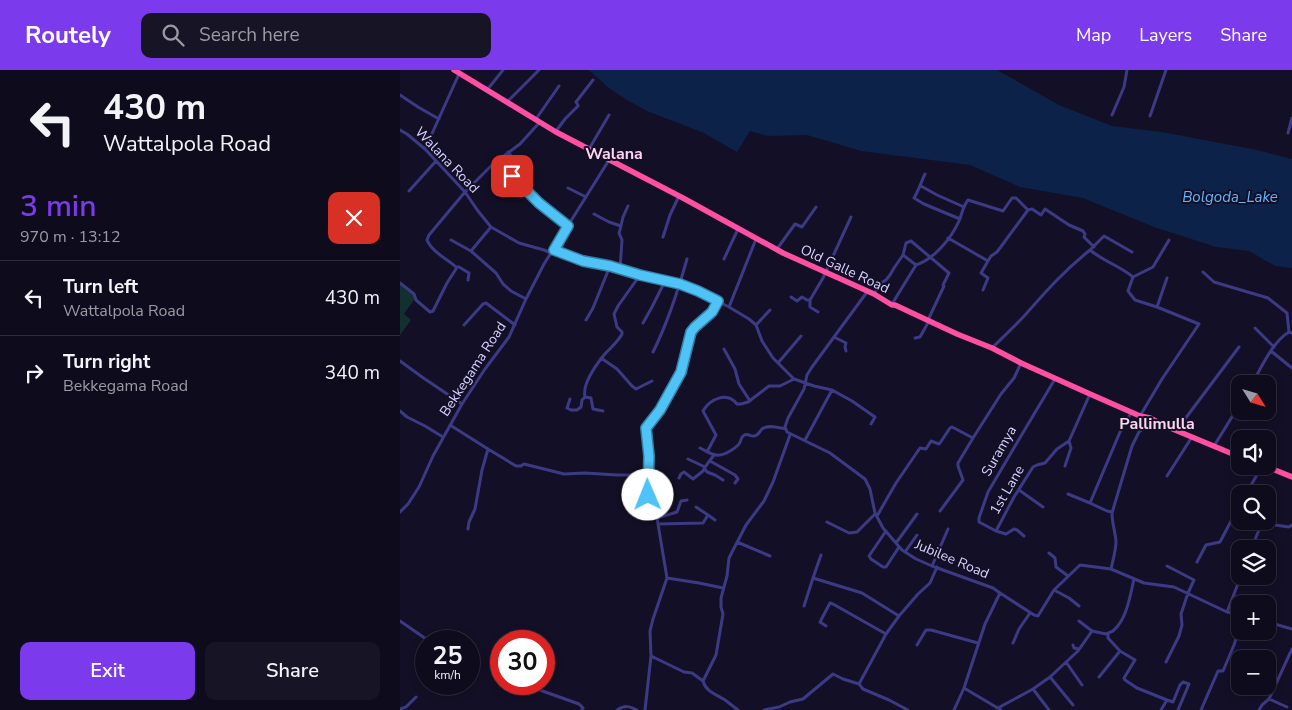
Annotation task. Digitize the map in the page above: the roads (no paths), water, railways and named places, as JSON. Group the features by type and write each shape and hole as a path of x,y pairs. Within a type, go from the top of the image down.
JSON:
{"highway":[{"name":"Old Galle Road","path":"457,72 556,132 799,261 874,294 892,305 992,348 1055,379 1231,453"},
{"path":"1276,470 1291,475"}],"street":[{"path":"487,90 503,70"},
{"path":"507,103 539,70"},
{"path":"1112,115 1124,86 1128,70"},
{"path":"1150,116 1166,70"},
{"path":"425,149 457,72"},
{"path":"556,132 565,119 578,106 576,102 593,80"},
{"path":"468,280 469,273 456,267 429,244 427,240 429,235 465,192 494,163 520,144 559,86"},
{"path":"400,95 439,119"},
{"path":"589,149 609,115"},
{"path":"1288,132 1292,118"},
{"name":"Walana Road","path":"400,131 407,134 425,149 465,192 491,226 519,243 553,251 583,261 680,284 718,301 756,325"},
{"path":"508,152 520,167 512,176 539,203 568,226"},
{"name":"Bekkegama Road","path":"400,512 408,504 419,487 443,437 462,404 509,337 544,264 609,160"},
{"path":"409,191 436,161"},
{"path":"925,174 914,198 960,219"},
{"path":"921,186 964,207"},
{"path":"568,188 586,197"},
{"path":"663,237 679,196"},
{"path":"892,305 916,265 940,250 956,228 968,200 1003,211 1012,198 1016,198 1028,210"},
{"path":"620,269 622,240 619,233 628,206"},
{"path":"777,249 795,224 802,227 816,207"},
{"path":"983,290 988,278 981,273 988,261 1028,210 1032,208 1041,215 1045,209 1069,225 1083,231 1084,237 1094,247"},
{"path":"594,214 620,226"},
{"path":"818,312 810,307 810,300 851,217"},
{"path":"471,251 491,226"},
{"path":"724,259 738,229"},
{"path":"992,348 1069,267 1094,247 1104,236 1132,252"},
{"path":"948,238 988,261"},
{"path":"729,307 756,239"},
{"path":"450,240 471,251 496,273 503,284 511,291 526,299"},
{"path":"1140,416 1162,379 1199,325 1135,300 1128,291 1133,276 1153,268 1169,240"},
{"path":"874,294 904,255 906,243 911,241 949,273 923,334 915,338"},
{"path":"1090,250 1133,276"},
{"path":"904,255 916,265"},
{"path":"653,352 663,332 687,259"},
{"path":"586,320 610,266"},
{"path":"400,283 414,294 416,300 430,312 433,311 456,267"},
{"path":"1203,272 1214,282 1268,298 1287,313 1290,333 1284,335 1274,347 1257,375"},
{"path":"570,399 567,408 577,410 581,407 582,400 585,397 586,382 602,358 622,334 617,327 614,314 640,275"},
{"path":"1157,307 1168,278"},
{"path":"643,323 664,281"},
{"path":"703,681 716,655 723,614 721,607 723,588 727,576 729,558 746,525 764,501 773,482 790,435 786,432 788,418 804,389 812,367 867,292"},
{"path":"791,297 797,301 802,297 810,300"},
{"path":"645,710 651,656 650,631 667,578 658,524 648,495 649,456 646,428 660,410 681,372 691,332 712,312 718,301"},
{"path":"464,325 486,303 515,325"},
{"path":"770,310 756,325 762,341 778,364 794,378 832,390 852,401 875,418 871,424"},
{"path":"1255,328 1274,347"},
{"path":"778,364 801,336"},
{"path":"834,337 846,343 846,351"},
{"path":"1176,430 1239,347"},
{"path":"724,349 735,368 739,384 750,401"},
{"path":"1271,351 1292,368"},
{"path":"602,358 617,369 636,389 652,381"},
{"path":"400,360 462,404"},
{"path":"940,511 963,480 958,463 1001,394 1014,378 1021,363"},
{"path":"707,452 716,435 703,411 712,402 725,397 734,400 737,404 741,404 750,401 769,386 780,386 794,378"},
{"name":"Suramya","path":"996,531 979,520 988,492 1055,379"},
{"path":"805,440 832,390"},
{"name":"1st Lane","path":"996,531 1033,467 1045,463 1057,449 1069,441 1090,394"},
{"path":"585,397 591,398 593,409 603,411"},
{"path":"400,411 407,417 443,437"},
{"path":"1090,502 1120,432 1132,412"},
{"path":"1111,569 1116,542 1112,524 1112,512 1132,446 1139,432 1146,426 1150,418"},
{"path":"1214,446 1231,419"},
{"path":"450,425 516,466 524,464 564,474 648,474"},
{"path":"700,448 718,456 739,444 745,434 754,437 762,428 768,427 786,429"},
{"path":"827,522 848,533 857,532 876,515 920,448 926,450 931,441 940,443 952,427 973,438"},
{"name":"Jubilee Road","path":"790,435 805,440 830,453 865,479 870,489 876,515 886,531 905,552 932,566 993,588 1030,613"},
{"path":"1167,476 1192,437"},
{"path":"1065,466 1071,448 1069,441"},
{"path":"468,529 469,522 476,509 476,498 488,449"},
{"path":"679,478 684,472 693,479 710,462 714,455"},
{"path":"688,459 705,466"},
{"path":"710,462 735,476 738,479 735,483"},
{"path":"705,466 707,472 723,480"},
{"path":"1019,490 1043,507"},
{"path":"1068,494 1112,512"},
{"path":"656,518 677,512 681,501 687,500"},
{"path":"696,507 715,520"},
{"path":"886,531 870,556 871,559 883,567 886,566 917,514"},
{"path":"658,524 702,523 708,516"},
{"path":"1197,562 1206,545 1220,542 1231,521"},
{"path":"1255,540 1262,523 1289,527 1292,525"},
{"path":"932,566 948,529"},
{"path":"996,531 1006,534 1014,529 1024,536"},
{"path":"905,552 917,535"},
{"path":"738,542 770,556"},
{"path":"1049,553 1055,558 1056,567 1068,576"},
{"path":"804,606 821,555"},
{"path":"1013,643 1019,629 1030,613 1038,616 1054,590 1080,565 1111,569 1144,583 1174,587 1231,613"},
{"path":"1166,662 1179,636 1182,625 1181,614 1194,580 1167,566"},
{"path":"859,684 886,634 918,594 930,584 937,568"},
{"path":"667,578 723,588"},
{"path":"813,578 862,593 899,616"},
{"path":"1080,621 1092,631 1106,634 1113,631 1122,620 1134,579"},
{"path":"1227,612 1238,585"},
{"path":"1054,590 1079,606"},
{"path":"954,710 964,688 988,617 1000,593"},
{"path":"826,626 820,622 830,604 833,604 886,634"},
{"path":"400,621 415,631"},
{"path":"1276,624 1292,629"},
{"path":"917,645 926,630 978,643"},
{"path":"964,688 999,709 1050,677 1079,649 1092,631"},
{"path":"1108,633 1108,638 1120,651 1135,660 1124,678 1137,688 1173,702 1180,685 1183,682 1189,684 1178,710"},
{"path":"1201,710 1218,671 1223,671 1236,640"},
{"path":"1072,645 1074,648 1079,649"},
{"path":"1259,710 1270,699 1290,660 1292,649"},
{"path":"1099,677 1120,651"},
{"path":"651,656 684,672 692,673 703,681 707,690 724,699 738,710"},
{"path":"1066,662 1082,686"},
{"path":"764,710 804,700 833,674 859,684 863,689 908,710"},
{"path":"1050,677 1073,705"},
{"path":"1033,689 1050,710"},
{"path":"554,695 579,704 583,708 582,710"},
{"path":"400,709 406,707 416,697"},
{"path":"1270,699 1287,708"},
{"path":"1161,710 1167,700"},
{"path":"617,710 630,706 637,710"}],"water":[{"name":"Bolgoda_Lake","path":"589,70 997,70 1059,105 1112,126 1162,132 1257,150 1292,159 1292,268 1275,266 1249,251 1216,247 1154,227 1083,198 1020,187 970,165 861,151 807,135 768,136 750,131 737,152 704,133 647,111 627,100 609,88"}],"district":[{"name":"Walana","path":"614,154"},
{"name":"Pallimulla","path":"1157,424"}]}
